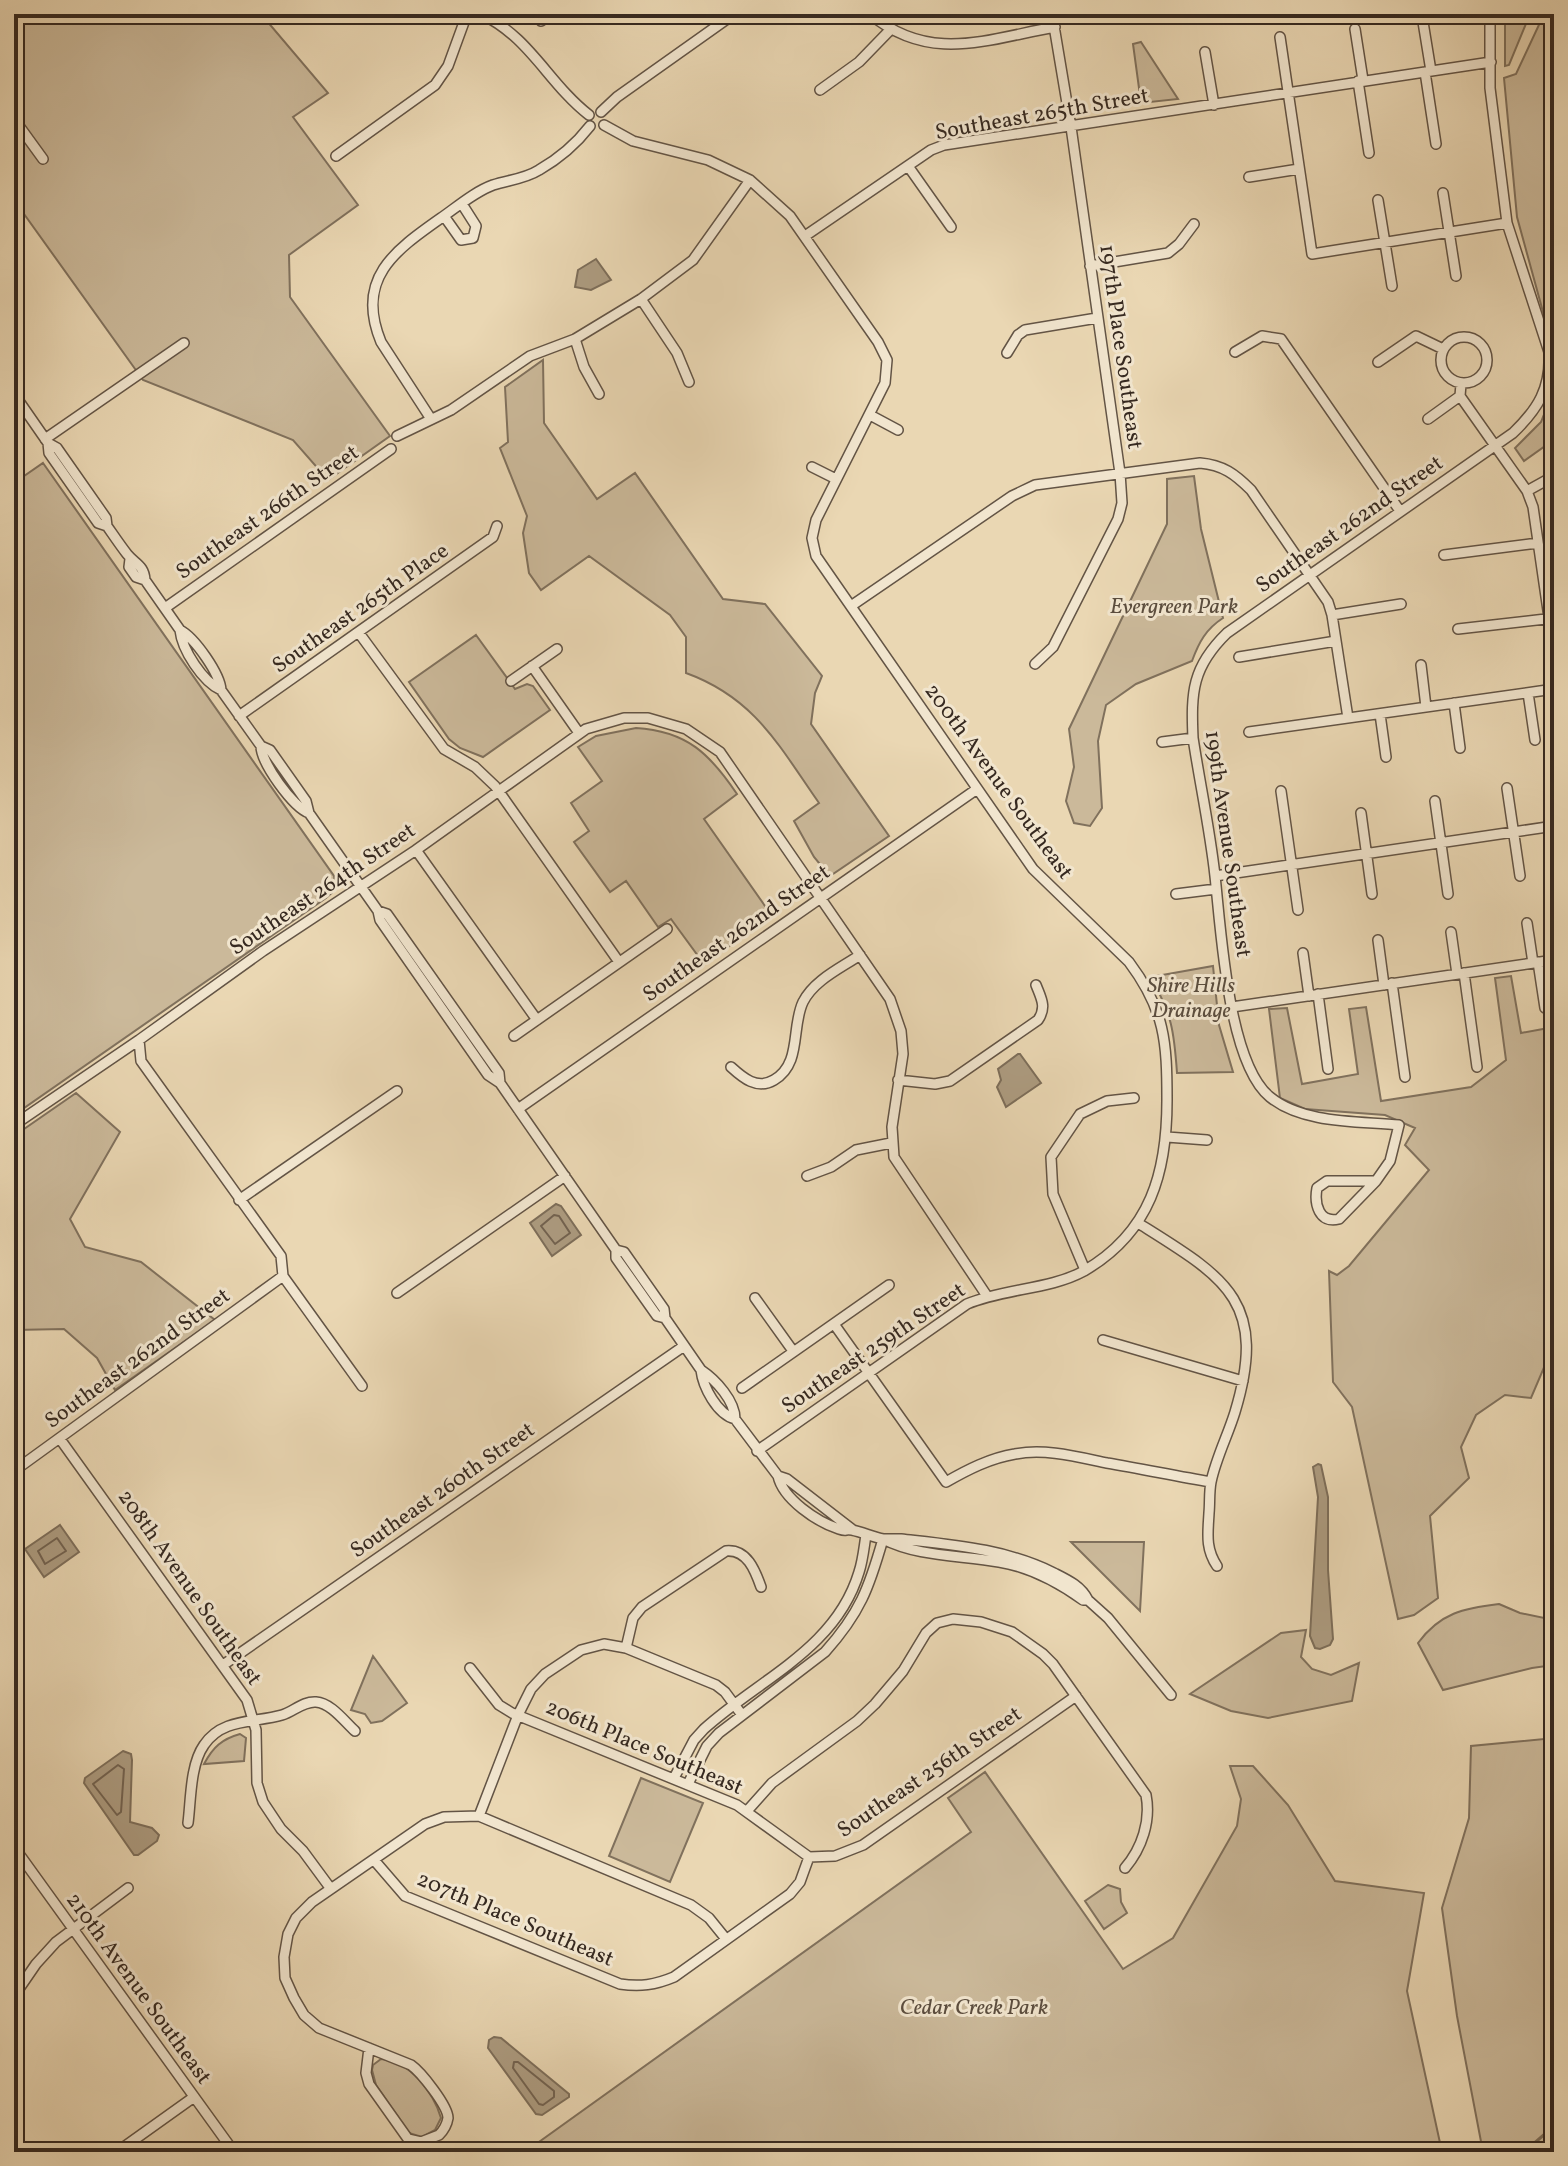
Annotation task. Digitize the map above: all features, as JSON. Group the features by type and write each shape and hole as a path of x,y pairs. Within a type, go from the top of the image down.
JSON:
{"street":[{"path":"336,156 435,85 448,66 467,14"},
{"path":"481,14 505,27 524,44 589,115"},
{"path":"541,21 551,14"},
{"path":"601,112 617,97 734,14"},
{"path":"870,14 916,41 940,45 1055,27"},
{"name":"197th Place Southeast","path":"1035,664 1053,647 1118,519 1122,503 1071,127 1052,14"},
{"path":"1280,37 1312,254 1507,223 1490,88 1490,14"},
{"path":"1423,22 1436,144"},
{"path":"820,90 859,62 891,29"},
{"path":"1355,29 1369,153"},
{"path":"1205,52 1214,105"},
{"name":"Southeast 265th Street","path":"805,236 931,150 944,145 1491,62"},
{"path":"595,111 601,112 605,118 604,125 598,128 590,126 587,121 589,115 595,111"},
{"path":"14,119 43,159"},
{"path":"604,125 633,141 708,160 750,180 780,205 805,236 885,354 888,367 885,383 836,479 812,467"},
{"path":"431,419 381,342 372,313 374,287 388,260 400,247 491,186 526,177 539,170 576,144 590,126"},
{"path":"908,166 951,227"},
{"path":"1249,177 1299,169"},
{"path":"397,436 451,410 530,356 575,339 641,299 693,260 750,180"},
{"path":"1443,193 1456,276"},
{"path":"1378,200 1392,286"},
{"path":"444,216 461,240 473,238 476,226 462,204"},
{"name":"Southeast 262nd Street","path":"1195,678 1208,654 1227,633 1513,433 1536,409 1547,382 1549,352 1507,223"},
{"path":"1090,266 1168,253 1194,224"},
{"path":"641,299 677,353 689,382"},
{"path":"1007,353 1018,335 1025,330 1097,318"},
{"path":"1235,352 1262,336 1281,339 1400,511"},
{"path":"1378,362 1416,336 1443,349"},
{"path":"1467,337 1485,349 1488,360 1485,371 1477,380 1461,384 1451,380 1443,371 1441,360 1443,349 1451,341 1467,337"},
{"path":"575,339 584,367 599,394"},
{"path":"46,441 184,343"},
{"path":"1461,384 1460,396 1527,491 1533,507 1554,652"},
{"path":"14,394 46,441 49,453 98,523 107,526 130,559 129,567 136,577 145,580 180,630 181,641 211,686 221,690 261,746 261,756 299,809 309,813 361,886 378,911 380,920 488,1075 500,1083 616,1250 616,1258 657,1316 665,1318 701,1370 712,1377 735,1409 735,1419 778,1476 787,1479 853,1530 866,1535 1009,1554 1069,1580 1084,1591 1088,1600 1108,1618 1171,1695"},
{"path":"1428,419 1460,396"},
{"path":"870,415 898,430"},
{"name":"Southeast 266th Street","path":"165,608 391,449"},
{"path":"851,606 1012,496 1035,485 1200,463 1221,466 1236,474 1251,490 1324,595 1332,615 1348,718"},
{"path":"1527,491 1554,476"},
{"name":"200th Avenue Southeast","path":"836,479 816,520 812,538 816,556 1044,881 1129,962 1155,1006 1164,1032 1167,1137 1163,1163 1152,1197 1138,1223"},
{"name":"Southeast 265th Place","path":"239,716 493,537 497,526"},
{"path":"1444,555 1554,547"},
{"path":"1332,615 1401,604"},
{"path":"1458,629 1551,618"},
{"path":"359,633 434,738 451,754 487,776 619,962"},
{"path":"1239,657 1336,641"},
{"path":"511,681 557,649"},
{"path":"1421,665 1426,707"},
{"path":"532,666 579,733"},
{"name":"199th Avenue Southeast","path":"1195,678 1191,703 1193,738 1232,1007 1245,1060 1256,1084 1272,1099 1305,1114 1399,1125 1390,1161 1376,1181"},
{"path":"1249,732 1554,689"},
{"path":"1528,693 1535,740"},
{"path":"1454,703 1460,748"},
{"path":"1380,714 1386,757"},
{"name":"Southeast 264th Street","path":"14,1125 263,951 416,850 579,733 624,718 663,721 697,735 720,752 890,999 897,1015 903,1054 891,1143"},
{"path":"1162,742 1193,738"},
{"path":"1507,788 1520,876"},
{"name":"Southeast 262nd Street","path":"518,1109 977,789"},
{"path":"1281,791 1298,910"},
{"path":"1435,801 1448,894"},
{"path":"1361,813 1372,894"},
{"path":"1215,876 1554,826"},
{"path":"416,850 537,1020"},
{"path":"1176,894 1216,889"},
{"path":"1527,923 1545,1008"},
{"path":"514,1036 667,929"},
{"path":"1451,932 1477,1067"},
{"path":"1378,940 1405,1077"},
{"path":"1303,953 1328,1069"},
{"path":"731,1067 754,1083 768,1083 784,1073 792,1057 802,1003 820,982 860,955"},
{"path":"1232,1007 1554,960"},
{"path":"898,1080 935,1084 956,1078 1038,1020 1044,1012 1044,1004 1036,985"},
{"path":"139,1040 141,1061 281,1256 283,1276 362,1386"},
{"path":"239,1200 397,1091"},
{"path":"1085,1270 1053,1194 1051,1157 1080,1114 1107,1101 1134,1098"},
{"path":"1167,1137 1207,1140"},
{"path":"807,1176 831,1167 856,1150 891,1143 901,1170 987,1296"},
{"path":"397,1293 565,1176"},
{"path":"1327,1181 1376,1181 1339,1219 1325,1218 1317,1208 1317,1188 1327,1181"},
{"path":"1138,1223 1199,1262 1227,1288 1238,1305 1246,1329 1247,1358 1243,1381 1211,1482 1208,1548 1217,1566"},
{"name":"Southeast 259th Street","path":"757,1451 950,1315 987,1296 1060,1281 1085,1270 1114,1249 1138,1223"},
{"name":"Southeast 262nd Street","path":"14,1471 283,1276"},
{"path":"742,1388 889,1285"},
{"path":"755,1298 793,1351"},
{"path":"834,1324 946,1482 994,1459 1034,1452 1068,1455 1211,1482"},
{"path":"1103,1340 1243,1381"},
{"name":"Southeast 260th Street","path":"223,1665 684,1346"},
{"name":"208th Avenue Southeast","path":"60,1439 247,1700 254,1719 257,1783 263,1802 281,1829 303,1851 331,1889"},
{"path":"674,1778 694,1740 714,1720 822,1637 855,1582 866,1535"},
{"path":"688,1784 707,1746 742,1715 809,1666 840,1636 869,1589 883,1539"},
{"path":"626,1648 633,1618 642,1607 726,1551 742,1554 754,1569 761,1587"},
{"path":"747,1811 772,1783 857,1721 875,1704 903,1671 926,1633 937,1623 953,1619 981,1622 1012,1632 1053,1664 1146,1795 1149,1808 1140,1849 1125,1868"},
{"path":"479,1816 518,1715 537,1682 581,1650 604,1644 626,1648 716,1685 742,1715"},
{"name":"206th Place Southeast","path":"470,1668 499,1705 747,1811 809,1857"},
{"name":"Southeast 256th Street","path":"809,1857 835,1856 863,1845 1076,1696"},
{"path":"188,1823 201,1749 222,1728 280,1716 304,1704 317,1702 331,1709 355,1731"},
{"path":"369,2048 366,2073 369,2084 408,2139 421,2142 439,2135 447,2121 446,2110 420,2072 411,2065 369,2048 319,2028 304,2015 285,1978 284,1957 288,1934 296,1918 331,1889 425,1824 444,1817 479,1816 691,1905 709,1918 726,1939 796,1888 809,1857"},
{"name":"210th Avenue Southeast","path":"14,1847 234,2152"},
{"name":"207th Place Southeast","path":"374,1860 405,1896 620,1984 656,1984 674,1977 726,1939"},
{"path":"14,1996 56,1942 128,1888"},
{"path":"117,2152 194,2097"}],"green space":[{"path":"14,14 261,14 328,93 293,117 358,205 289,255 290,297 390,436 328,480 293,440 143,380 14,200"},
{"path":"1505,14 1530,14 1509,65 1505,66"},
{"path":"1544,14 1547,14 1545,66 1554,153 1554,352 1517,217 1504,78 1516,74"},
{"path":"1141,42 1178,99 1141,103 1133,44"},
{"path":"543,360 544,423 597,499 635,473 723,599 765,604 822,676 815,693 811,724 889,836 833,874 828,874 814,857 794,821 819,803 778,743 748,710 710,683 686,673 686,637 670,615 589,556 541,590 529,573 523,533 527,516 500,448 508,442 505,387"},
{"path":"1554,389 1554,443 1524,461 1515,448 1541,422"},
{"path":"43,463 334,876 336,889 14,1115 14,483"},
{"name":"Evergreen Park","path":"1194,476 1201,529 1223,618 1204,636 1192,661 1136,684 1106,705 1098,741 1102,808 1090,826 1074,823 1066,801 1074,767 1069,729 1167,524 1167,479"},
{"path":"476,635 515,689 527,684 533,686 550,710 483,757 460,748 449,739 409,682"},
{"path":"636,728 670,734 696,747 717,767 737,794 704,819 772,916 704,964 671,919 658,927 626,881 610,892 574,842 589,831 571,803 602,781 578,747 596,736"},
{"name":"Shire Hills Drainage","path":"1213,966 1219,1025 1233,1072 1177,1073 1171,1024 1151,977"},
{"path":"1511,976 1521,1033 1554,1027 1554,1344 1531,1398 1505,1395 1476,1415 1461,1447 1469,1478 1430,1516 1438,1598 1414,1615 1398,1619 1352,1407 1333,1382 1329,1271 1337,1275 1349,1266 1429,1170 1405,1145 1415,1128 1385,1115 1305,1109 1280,1098 1269,1009 1287,1008 1302,1084 1358,1074 1349,1009 1366,1007 1381,1101 1471,1087 1506,1060 1495,978"},
{"path":"76,1093 120,1132 70,1219 85,1247 141,1262 215,1320 115,1390 97,1358 64,1329 14,1330 14,1194 20,1176 14,1163 14,1136"},
{"path":"1071,1542 1144,1542 1140,1611"},
{"path":"1499,1604 1520,1613 1554,1620 1554,1665 1443,1690 1418,1643 1435,1625 1454,1614"},
{"path":"1306,1630 1301,1657 1312,1669 1331,1675 1359,1663 1352,1701 1268,1718 1231,1711 1190,1694 1281,1633"},
{"path":"373,1656 407,1703 382,1721 371,1723 365,1714 351,1710"},
{"path":"240,1734 246,1738 244,1761 204,1764 219,1744"},
{"path":"1554,1738 1554,2152 1483,2152 1457,2016 1442,1908 1469,1818 1471,1746"},
{"name":"Cedar Creek Park","path":"1230,1766 1253,1766 1288,1805 1335,1881 1424,1893 1407,1991 1442,2152 525,2152 971,1832 948,1798 985,1772 1123,1969 1173,1938 1237,1826 1241,1799"},
{"path":"641,1778 703,1803 670,1882 609,1856"},
{"path":"1108,1885 1120,1889 1121,1902 1127,1913 1104,1929 1085,1901"},
{"path":"381,2059 401,2065 419,2080 433,2098 441,2118 435,2130 422,2137 409,2133 376,2085 372,2070"}],"water":[{"path":"596,259 611,280 591,290 575,287 578,270"},
{"path":"1018,1054 1041,1083 1006,1107 997,1087 1001,1080 998,1069"},
{"path":"556,1204 561,1206 581,1235 552,1256 530,1223"},
{"path":"1321,1465 1328,1497 1328,1570 1333,1639 1330,1645 1320,1649 1315,1648 1310,1636 1318,1497 1313,1467"},
{"path":"60,1525 79,1552 44,1577 25,1549"},
{"path":"123,1751 131,1754 132,1760 130,1822 152,1828 159,1835 157,1841 138,1855 134,1855 84,1783 85,1778"},
{"path":"501,2038 569,2097 542,2115 536,2114 488,2048 489,2040"}],"waterway":[{"path":"1524,2152 1554,2126"}]}
